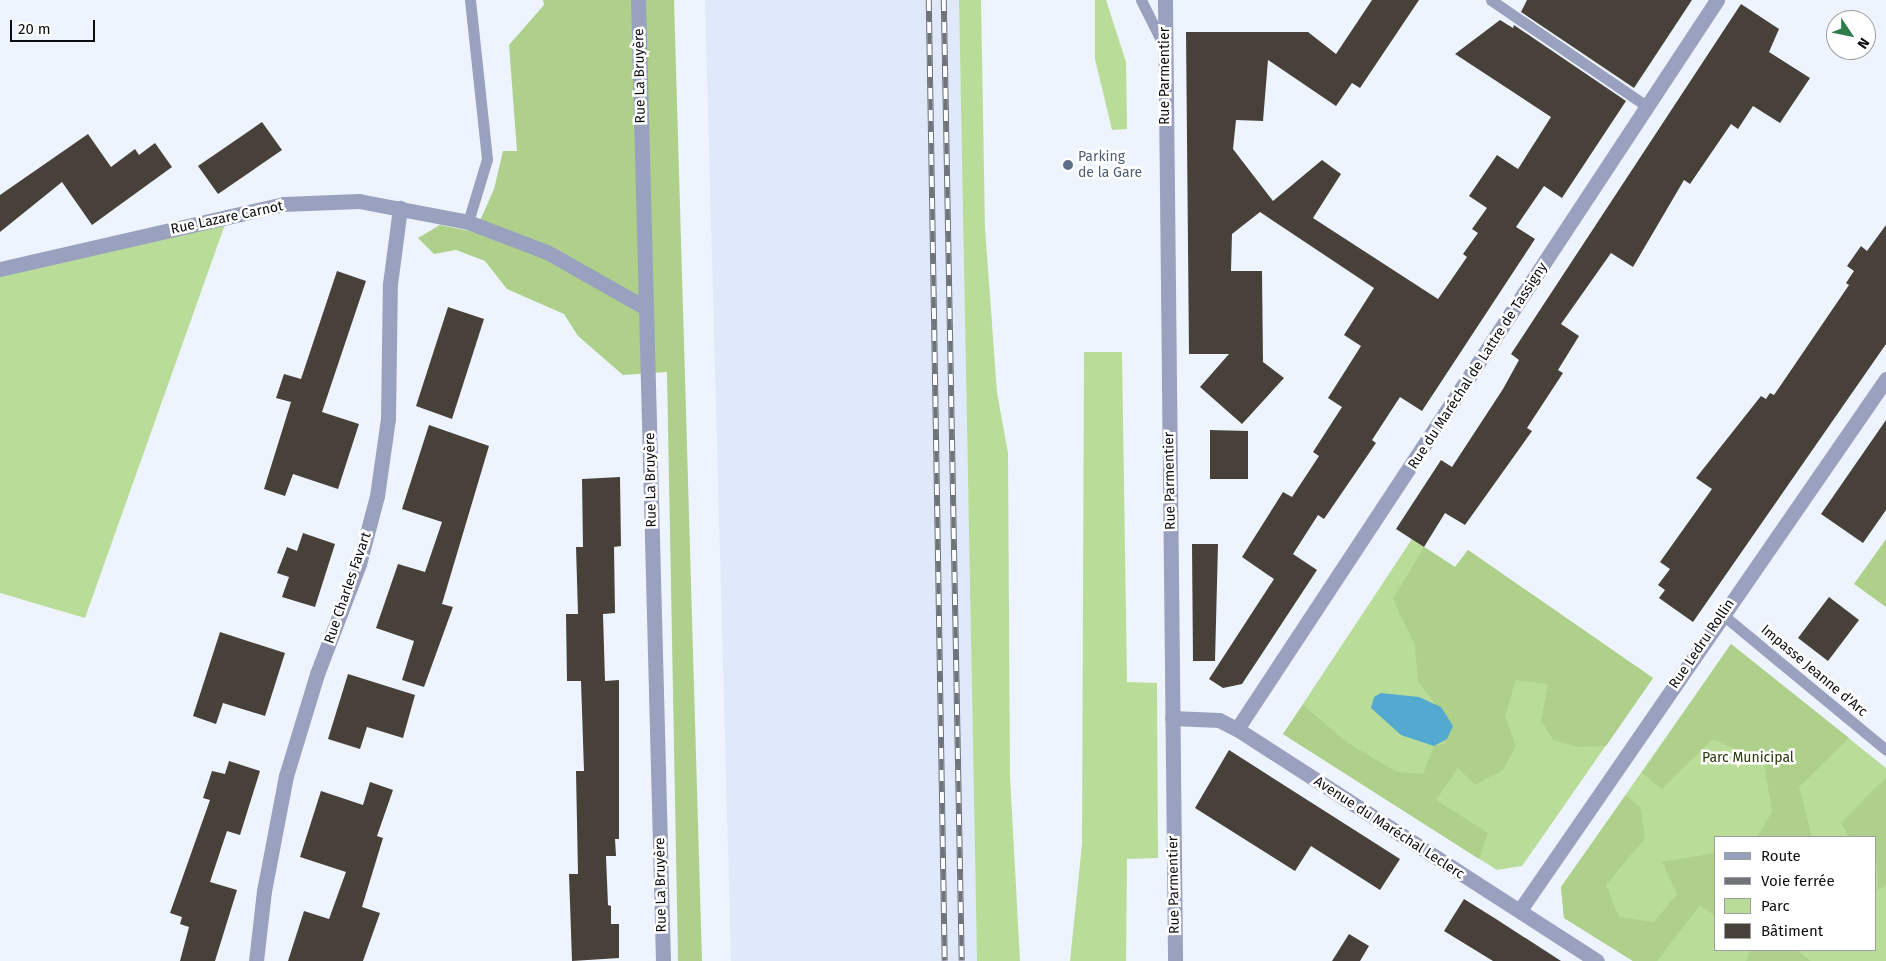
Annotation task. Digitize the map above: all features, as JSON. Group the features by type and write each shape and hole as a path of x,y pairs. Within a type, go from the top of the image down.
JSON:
{"street":[{"name":"Rue La Bruyère","path":"638,0 663,961"},
{"name":"Rue Parmentier","path":"1165,0 1175,961"},
{"name":"Rue du Maréchal de Lattre de Tassigny","path":"1237,729 1374,524 1717,0"},
{"name":"Rue Lazare Carnot","path":"0,269 283,204 359,201 468,222 547,252 646,308"},
{"name":"Rue Charles Favart","path":"256,961 264,890 286,776 317,674 359,564 377,496 388,419 390,284 400,208"},
{"name":"Rue Ledru Rollin","path":"1520,910 1886,379"},
{"name":"Avenue du Maréchal Leclerc","path":"1172,718 1219,720 1237,729 1597,961"}],"lane":[{"path":"468,222 487,159 470,0"},
{"path":"1141,0 1165,48"},
{"path":"1491,0 1648,107"},
{"name":"Impasse Jeanne d'Arc","path":"1723,615 1886,750"}],"shaded area":[{"path":"705,0 959,0 977,961 731,961"}],"green space":[{"path":"543,0 674,0 702,961 678,961 667,372 623,375 578,336 564,314 507,289 485,261 456,250 434,254 418,238 440,225 475,232 494,189 503,151 517,151 509,45 544,5"},
{"path":"959,0 981,0 985,228 997,392 1008,453 1010,776 1020,961 977,961"},
{"path":"1095,0 1106,0 1126,62 1127,129 1112,130 1095,59"},
{"path":"228,216 85,618 0,593 0,269"},
{"path":"1084,352 1122,352 1127,682 1157,683 1158,858 1127,859 1126,961 1070,961 1082,844"},
{"path":"1412,539 1455,567 1468,550 1653,678 1522,866 1497,870 1283,734"},
{"path":"1886,539 1886,607 1854,584"},
{"path":"1424,547 1455,567 1468,550 1653,678 1606,746 1578,747 1553,740 1541,720 1548,684 1516,680 1505,716 1516,746 1503,770 1475,785 1458,768 1436,800 1488,833 1479,859 1283,734 1303,705 1348,743 1397,772 1423,774 1434,746 1443,744 1453,726 1418,682 1415,645 1393,599"},
{"name":"Parc Municipal","path":"1731,644 1886,768 1886,961 1633,961 1564,918 1561,887"},
{"path":"1731,644 1849,738 1799,787 1812,836 1758,836 1772,812 1764,763 1713,739 1662,789 1642,773"},
{"path":"1886,777 1886,885 1878,890 1876,836 1848,836 1841,823"},
{"path":"1626,795 1640,807 1645,838 1606,885 1619,917 1654,922 1677,894 1662,862 1714,853 1714,915 1700,905 1657,961 1633,961 1564,918 1561,887"},
{"path":"1750,951 1798,951 1811,961 1746,961"}],"water":[{"path":"1381,693 1419,697 1441,707 1453,726 1447,739 1434,746 1401,735 1371,708 1374,697"}],"building":[{"path":"1372,0 1419,0 1360,88 1352,83 1336,106 1268,60 1263,121 1236,120 1233,149 1273,201 1322,160 1341,174 1313,218 1438,299 1467,257 1463,254 1478,233 1472,229 1487,208 1469,196 1497,155 1518,169 1551,117 1455,54 1500,20 1513,28 1514,25 1626,101 1562,198 1544,186 1516,227 1535,239 1422,411 1400,397 1372,440 1376,443 1324,519 1318,515 1293,554 1317,570 1242,684 1223,688 1209,679 1274,579 1242,557 1283,492 1292,497 1319,456 1313,452 1342,407 1328,398 1361,346 1344,335 1374,288 1260,212 1232,234 1231,271 1262,271 1263,362 1284,378 1242,424 1200,387 1229,354 1189,354 1186,32 1308,32 1336,54"},
{"path":"1527,0 1692,0 1634,88 1521,12"},
{"path":"1741,4 1779,29 1769,52 1810,78 1780,123 1753,106 1738,129 1731,124 1690,184 1684,180 1633,267 1611,253 1561,324 1579,336 1558,370 1563,373 1527,428 1532,431 1465,525 1445,513 1424,547 1396,529 1441,460 1452,467 1503,389 1519,360 1511,354"},
{"path":"262,122 282,150 218,194 198,166"},
{"path":"88,134 111,167 135,149 139,155 155,143 172,167 92,225 62,182 0,232 0,195"},
{"path":"1886,225 1886,344 1693,622 1659,598 1665,590 1658,585 1670,569 1660,562 1712,489 1696,478 1761,396 1766,399 1770,393 1774,395 1849,285 1846,283 1854,271 1847,266 1861,246 1867,251"},
{"path":"337,271 366,281 322,412 359,424 338,489 293,474 285,496 264,489 291,402 276,398 284,374 301,379"},
{"path":"448,307 484,319 452,419 416,406"},
{"path":"1886,420 1886,510 1863,543 1821,514"},
{"path":"429,425 489,446 442,604 453,607 424,687 402,680 414,641 376,628 398,564 425,572 442,522 402,509"},
{"path":"1210,430 1248,431 1248,479 1210,479"},
{"path":"620,477 621,546 614,547 615,613 603,614 605,681 619,680 619,839 615,839 616,856 606,856 608,905 611,906 611,924 619,924 619,958 572,961 569,874 578,874 576,771 584,771 581,681 567,681 566,614 578,614 576,547 583,547 582,479"},
{"path":"303,533 335,544 315,607 282,597 289,577 277,573 287,547 297,551"},
{"path":"1192,544 1218,544 1215,661 1193,661"},
{"path":"1829,597 1859,620 1828,661 1798,638"},
{"path":"220,632 285,653 265,716 223,703 216,724 193,716"},
{"path":"348,674 415,695 403,738 367,727 360,749 328,739"},
{"path":"1229,750 1400,859 1380,890 1311,846 1295,871 1195,808"},
{"path":"229,761 260,771 240,835 227,831 210,882 237,890 215,961 180,961 189,927 180,924 182,917 170,913 210,800 203,798 212,771 225,774"},
{"path":"370,782 393,790 377,836 383,838 362,907 380,913 363,961 288,961 304,911 329,919 346,872 300,857 321,791 363,805"},
{"path":"1464,899 1561,961 1493,961 1444,931"},
{"path":"1349,934 1369,946 1360,961 1332,961"}],"railway":[{"path":"929,0 945,961"},
{"path":"944,0 962,961"}],"place":[{"name":"Parking de la Gare","path":"1068,165"}]}
